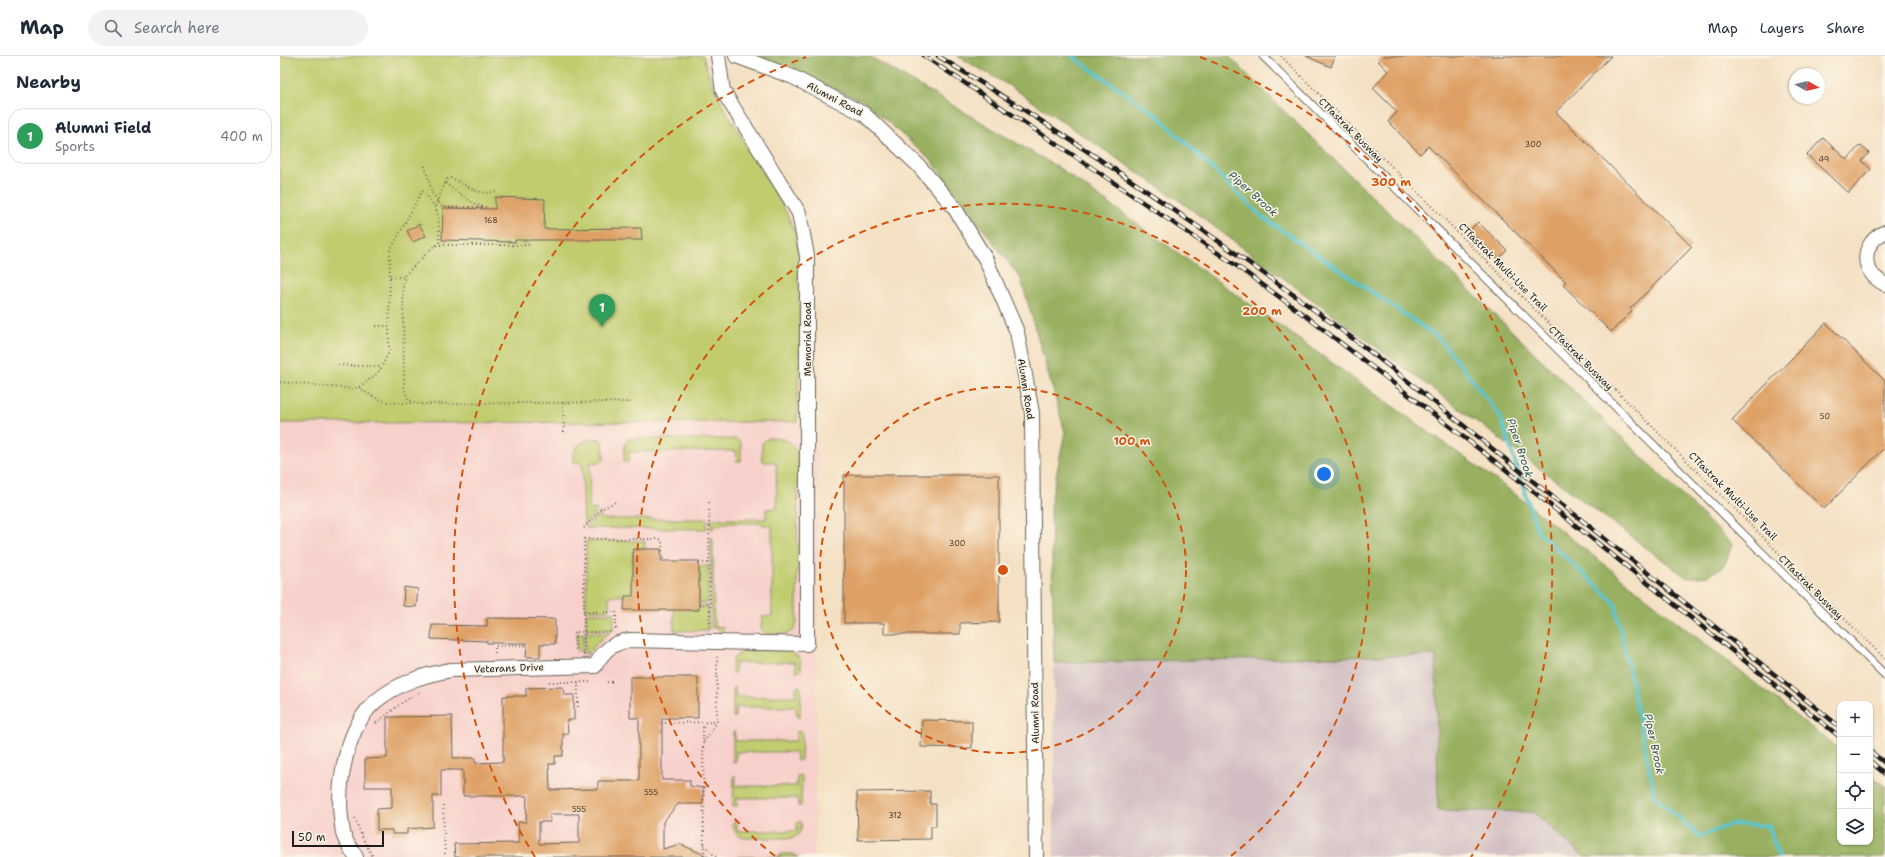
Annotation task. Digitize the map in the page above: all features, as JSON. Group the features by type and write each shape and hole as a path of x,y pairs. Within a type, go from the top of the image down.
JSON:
{"street":[{"name":"Memorial Road","path":"718,56 723,91 799,213 807,256 807,644"},
{"name":"Alumni Road","path":"736,56 793,77 864,114 918,165 954,207 986,260 1017,332 1032,413 1036,857"},
{"path":"1885,232 1872,241 1866,257 1871,274 1885,284"},
{"name":"Veterans Drive","path":"356,857 343,835 339,803 343,766 353,736 363,718 375,702 405,682 428,674 451,670 595,666 602,654 609,647 618,642 630,640 807,644"}],"lane":[{"name":"CTfastrak Busway","path":"1263,56 1885,675"}],"path":[{"name":"CTfastrak Multi-Use Trail","path":"1281,56 1885,659"},
{"path":"425,166 432,193 442,207 488,207"},
{"path":"435,206 446,181 450,177 479,191 496,191"},
{"path":"446,181 449,186 460,194 473,203 483,207"},
{"path":"280,382 344,389 359,387 373,377 382,367 389,352 390,251 422,191 435,206 439,217 439,246"},
{"path":"415,403 408,399 404,388 404,277 435,246 529,245"},
{"path":"390,277 404,277"},
{"path":"376,326 390,326"},
{"path":"338,365 382,367"},
{"path":"359,387 368,395 385,402 632,402"},
{"path":"563,403 564,433"},
{"path":"584,528 600,510 615,502"},
{"path":"709,502 710,632"},
{"path":"584,660 584,538 660,538 662,541 663,559"},
{"path":"699,563 709,563"},
{"path":"699,604 709,604"},
{"path":"584,612 616,612 616,632"},
{"path":"495,653 495,646 526,645"},
{"path":"704,742 717,722 716,657"},
{"path":"578,675 578,708"},
{"path":"607,682 612,682"},
{"path":"373,726 402,702 424,691"},
{"path":"661,723 717,722"},
{"path":"703,723 704,857"},
{"path":"443,805 445,857"},
{"path":"354,812 358,827 373,857"},
{"path":"704,845 716,857"}],"shaded area":[{"path":"797,422 818,453 815,857 280,857 280,423"},
{"path":"1436,655 1438,810 1534,812 1584,857 1054,857 1054,663"}],"green space":[{"path":"280,56 703,56 710,79 724,107 786,212 797,237 800,337 797,422 280,423"},
{"path":"752,56 869,56 1059,168 1507,488 1837,748 1837,845 1873,845 1873,776 1885,786 1885,857 1584,857 1534,812 1438,810 1436,655 1054,663 1051,501 1065,432 1021,279 931,160 864,101"},
{"path":"957,56 1229,56 1286,113 1732,544 1725,565 1708,576 1687,578 1177,199 1010,86"},
{"path":"768,438 788,441 795,447 798,458 797,622 794,630 787,634 766,634 761,629 762,617 772,616 772,526 763,525 761,523 723,523 721,526 714,526 713,529 711,529 711,519 766,519 766,509 777,508 776,462 764,462 762,459 762,443"},
{"path":"590,439 599,439 603,442 604,460 602,462 590,463 589,509 597,510 584,526 582,463 573,462 573,454 582,442"},
{"path":"628,439 737,439 741,443 741,461 737,461 736,451 629,452 629,461 626,463 624,461 625,444"},
{"path":"600,512 601,519 707,519 707,529 586,528"},
{"path":"711,537 713,539 714,626 723,627 723,631 720,634 718,628 711,628"},
{"path":"586,541 645,541 645,548 633,549 633,596 609,596 609,610 586,610"},
{"path":"699,566 708,566 708,603 699,603"},
{"path":"699,606 708,606 708,630 674,631 674,610 698,610"},
{"path":"586,613 614,613 614,630 586,630"},
{"path":"577,633 583,633 583,654 577,649"},
{"path":"585,633 610,633 602,638 586,655"},
{"path":"743,651 791,651 800,659 801,670 799,672 796,671 795,662 735,663 735,672 733,673 732,665 734,658"},
{"path":"800,686 800,717 797,716 796,707 736,707 735,717 733,717 733,687 735,688 736,697 796,696 796,687"},
{"path":"734,731 736,741 796,741 796,732 800,731 802,734 801,760 797,761 796,752 736,752 736,761 733,762"},
{"path":"734,775 736,777 736,786 796,786 797,776 800,775 802,778 801,806 798,806 797,798 737,798 737,806 733,807"},
{"path":"734,821 737,823 737,831 797,831 797,823 800,821 802,826 798,835 793,838 744,838 739,836 735,831 733,826"},
{"path":"780,854 793,854 798,857 780,857"}],"building":[{"path":"1306,56 1335,56 1331,67"},
{"path":"1383,56 1611,56 1556,112 1692,247 1630,309 1632,311 1611,332 1563,285 1566,282 1428,146 1420,154 1388,122 1397,112 1373,88 1388,71 1378,61"},
{"path":"1823,138 1847,160 1860,145 1869,153 1862,161 1871,169 1848,193 1807,155"},
{"path":"495,197 545,199 544,229 641,228 642,240 515,240 515,242 442,240 443,208 495,209"},
{"path":"1478,222 1507,250 1499,259 1469,231"},
{"path":"419,224 426,236 413,242 407,231"},
{"path":"1826,323 1885,381 1885,447 1824,509 1732,420"},
{"path":"844,475 999,475 999,622 960,623 960,634 884,634 884,623 844,623"},
{"path":"633,549 661,549 661,561 699,561 699,610 624,610 625,596 633,596"},
{"path":"404,587 418,589 416,607 403,606"},
{"path":"487,618 555,619 555,644 540,644 540,657 526,657 527,643 487,643 487,641 431,639 432,625 487,626"},
{"path":"630,677 698,677 698,718 662,718 662,780 690,780 690,786 703,788 703,804 678,804 663,822 663,849 680,844 709,857 455,857 454,844 519,843 518,822 526,822 527,796 463,796 463,770 441,770 441,796 433,796 433,827 407,829 407,834 392,834 392,830 377,830 377,809 392,808 392,787 365,787 365,759 387,758 387,717 452,716 453,758 475,758 475,763 503,762 503,696 526,696 526,688 563,687 564,695 574,695 574,720 567,720 568,734 563,734 563,756 555,756 555,764 549,764 550,790 598,789 598,781 639,781 639,718 630,718","holes":["550,814 579,814 579,843 539,844 539,822 550,822"]},
{"path":"922,720 972,721 972,748 921,747"},
{"path":"930,791 930,804 936,804 936,826 931,826 931,839 858,840 857,792"}],"waterway":[{"name":"Piper Brook","path":"1072,56 1158,116 1261,216 1439,338 1500,416 1538,532 1615,603 1655,796 1700,837 1731,824 1769,826 1779,857"}],"railway":[{"path":"924,56 1234,264 1311,320 1500,465 1837,735"},
{"path":"938,56 1092,154 1242,258 1340,329 1392,368 1837,725"},
{"path":"1873,753 1885,763"},
{"path":"1873,764 1885,774"}],"place":[{"name":"Alumni Field","path":"602,327"}]}
